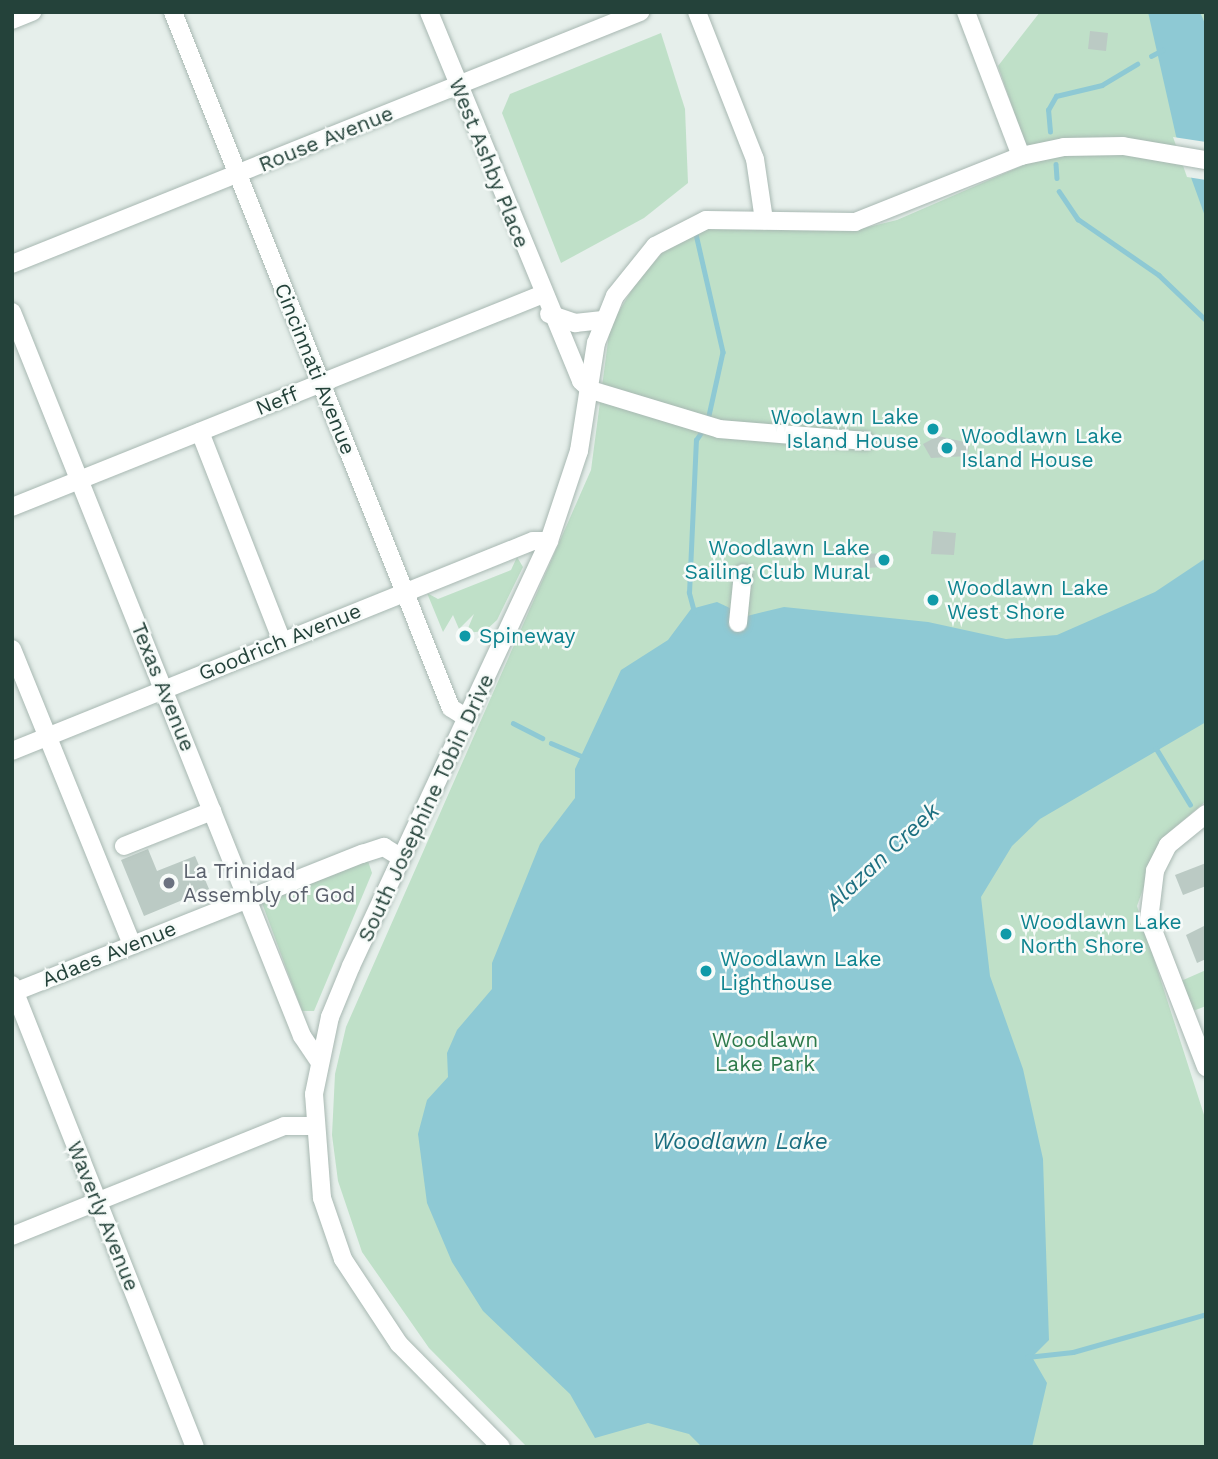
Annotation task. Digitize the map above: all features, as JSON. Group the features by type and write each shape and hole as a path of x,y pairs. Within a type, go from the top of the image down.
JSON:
{"street":[{"name":"Cincinnati Avenue","path":"173,12 451,708 467,718"},
{"name":"West Ashby Place","path":"429,12 541,295 573,369 591,390"},
{"name":"Rouse Avenue","path":"12,264 640,12"},
{"path":"697,12 755,159 765,220"},
{"path":"966,12 1021,156"},
{"name":"South Josephine Tobin Drive","path":"501,1447 399,1344 359,1290 331,1229 313,1126 318,1060 330,1017 400,857 549,541 574,470 603,320 628,276 667,237 720,216 855,222 1021,156 1091,145 1152,150 1206,160"},
{"name":"Neff","path":"12,507 541,295"},
{"name":"Texas Avenue","path":"12,312 302,1036 318,1060"},
{"path":"550,314 575,323 603,320"},
{"path":"591,390 719,429 866,441"},
{"path":"200,432 282,641"},
{"name":"Goodrich Avenue","path":"12,751 533,541 549,541"},
{"path":"738,623 743,573"},
{"path":"12,649 132,945"},
{"path":"124,846 212,811"},
{"path":"1206,814 1168,845 1155,871 1149,920 1206,1068"},
{"name":"Adaes Avenue","path":"13,990 384,847 400,857"},
{"name":"Waverly Avenue","path":"13,990 195,1447"},
{"path":"12,1236 284,1126 313,1126"}],"green space":[{"name":"Woodlawn Lake Park","path":"1040,12 1206,12 1206,801 1161,839 1137,906 1206,1121 1206,1447 527,1447 429,1348 362,1252 338,1181 332,1135 335,1074 346,1027 591,470 610,326 636,283 662,253 706,228 856,230 897,220 1024,165 1022,135 998,66"},
{"path":"661,33 685,109 688,183 644,218 561,263 502,113 510,94"},
{"path":"517,557 523,567 497,620 485,631 466,633 474,614 459,629 453,615 443,632 427,593 438,599 511,570"},
{"path":"368,861 372,873 314,1011 302,1011 262,903"},
{"path":"1206,970 1206,1006 1193,1011 1181,981"}],"water":[{"path":"1148,12 1200,12 1206,26 1206,219 1176,136"},
{"name":"Woodlawn Lake","path":"1206,558 1206,722 1040,819 1012,846 981,897 990,976 1023,1069 1043,1159 1049,1340 1032,1357 1047,1383 1032,1447 702,1447 689,1434 648,1423 595,1438 570,1394 483,1311 452,1262 427,1203 418,1134 427,1100 448,1077 447,1053 457,1030 492,989 492,963 540,844 575,798 575,769 621,670 668,640 691,609 717,602 747,616 784,607 928,622 1006,639 1057,635 1155,592"}],"pier":[{"path":"1173,137 1206,142 1206,180 1187,177"}],"building":[{"path":"1090,31 1108,33 1106,51 1088,49"},
{"name":"Woodlawn Lake Island House","path":"938,436 969,443 968,456 931,458 923,444"},
{"path":"933,531 956,533 954,555 931,554"},
{"path":"884,553 885,567 865,568 865,554"},
{"name":"La Trinidad Assembly of God","path":"148,849 157,871 195,856 209,889 144,916 121,860"},
{"path":"1206,863 1206,886 1183,895 1175,875"},
{"path":"1206,925 1206,959 1197,963 1186,935"}],"waterway":[{"path":"1151,56 1163,50"},
{"path":"1050,132 1048,110 1056,96 1102,85 1137,64"},
{"path":"1056,164 1057,178"},
{"path":"1059,191 1078,219 1159,275 1206,320"},
{"path":"696,234 723,352 708,420"},
{"path":"694,612 689,593 696,440 704,428"},
{"path":"513,723 542,738"},
{"path":"551,743 582,756"},
{"path":"1156,748 1190,804"},
{"path":"1027,1357 1073,1352 1206,1314"}],"place":[{"name":"Woolawn Lake Island House","path":"933,429"},
{"name":"Woodlawn Lake Island House","path":"947,448"},
{"name":"Woodlawn Lake Sailing Club Mural","path":"884,560"},
{"name":"Woodlawn Lake West Shore","path":"933,600"},
{"name":"Spineway","path":"465,636"},
{"name":"La Trinidad Assembly of God","path":"169,883"},
{"name":"Woodlawn Lake North Shore","path":"1006,934"},
{"name":"Woodlawn Lake Lighthouse","path":"706,971"}],"water label":[{"name":"Alazan Creek","path":"883,857"}]}
